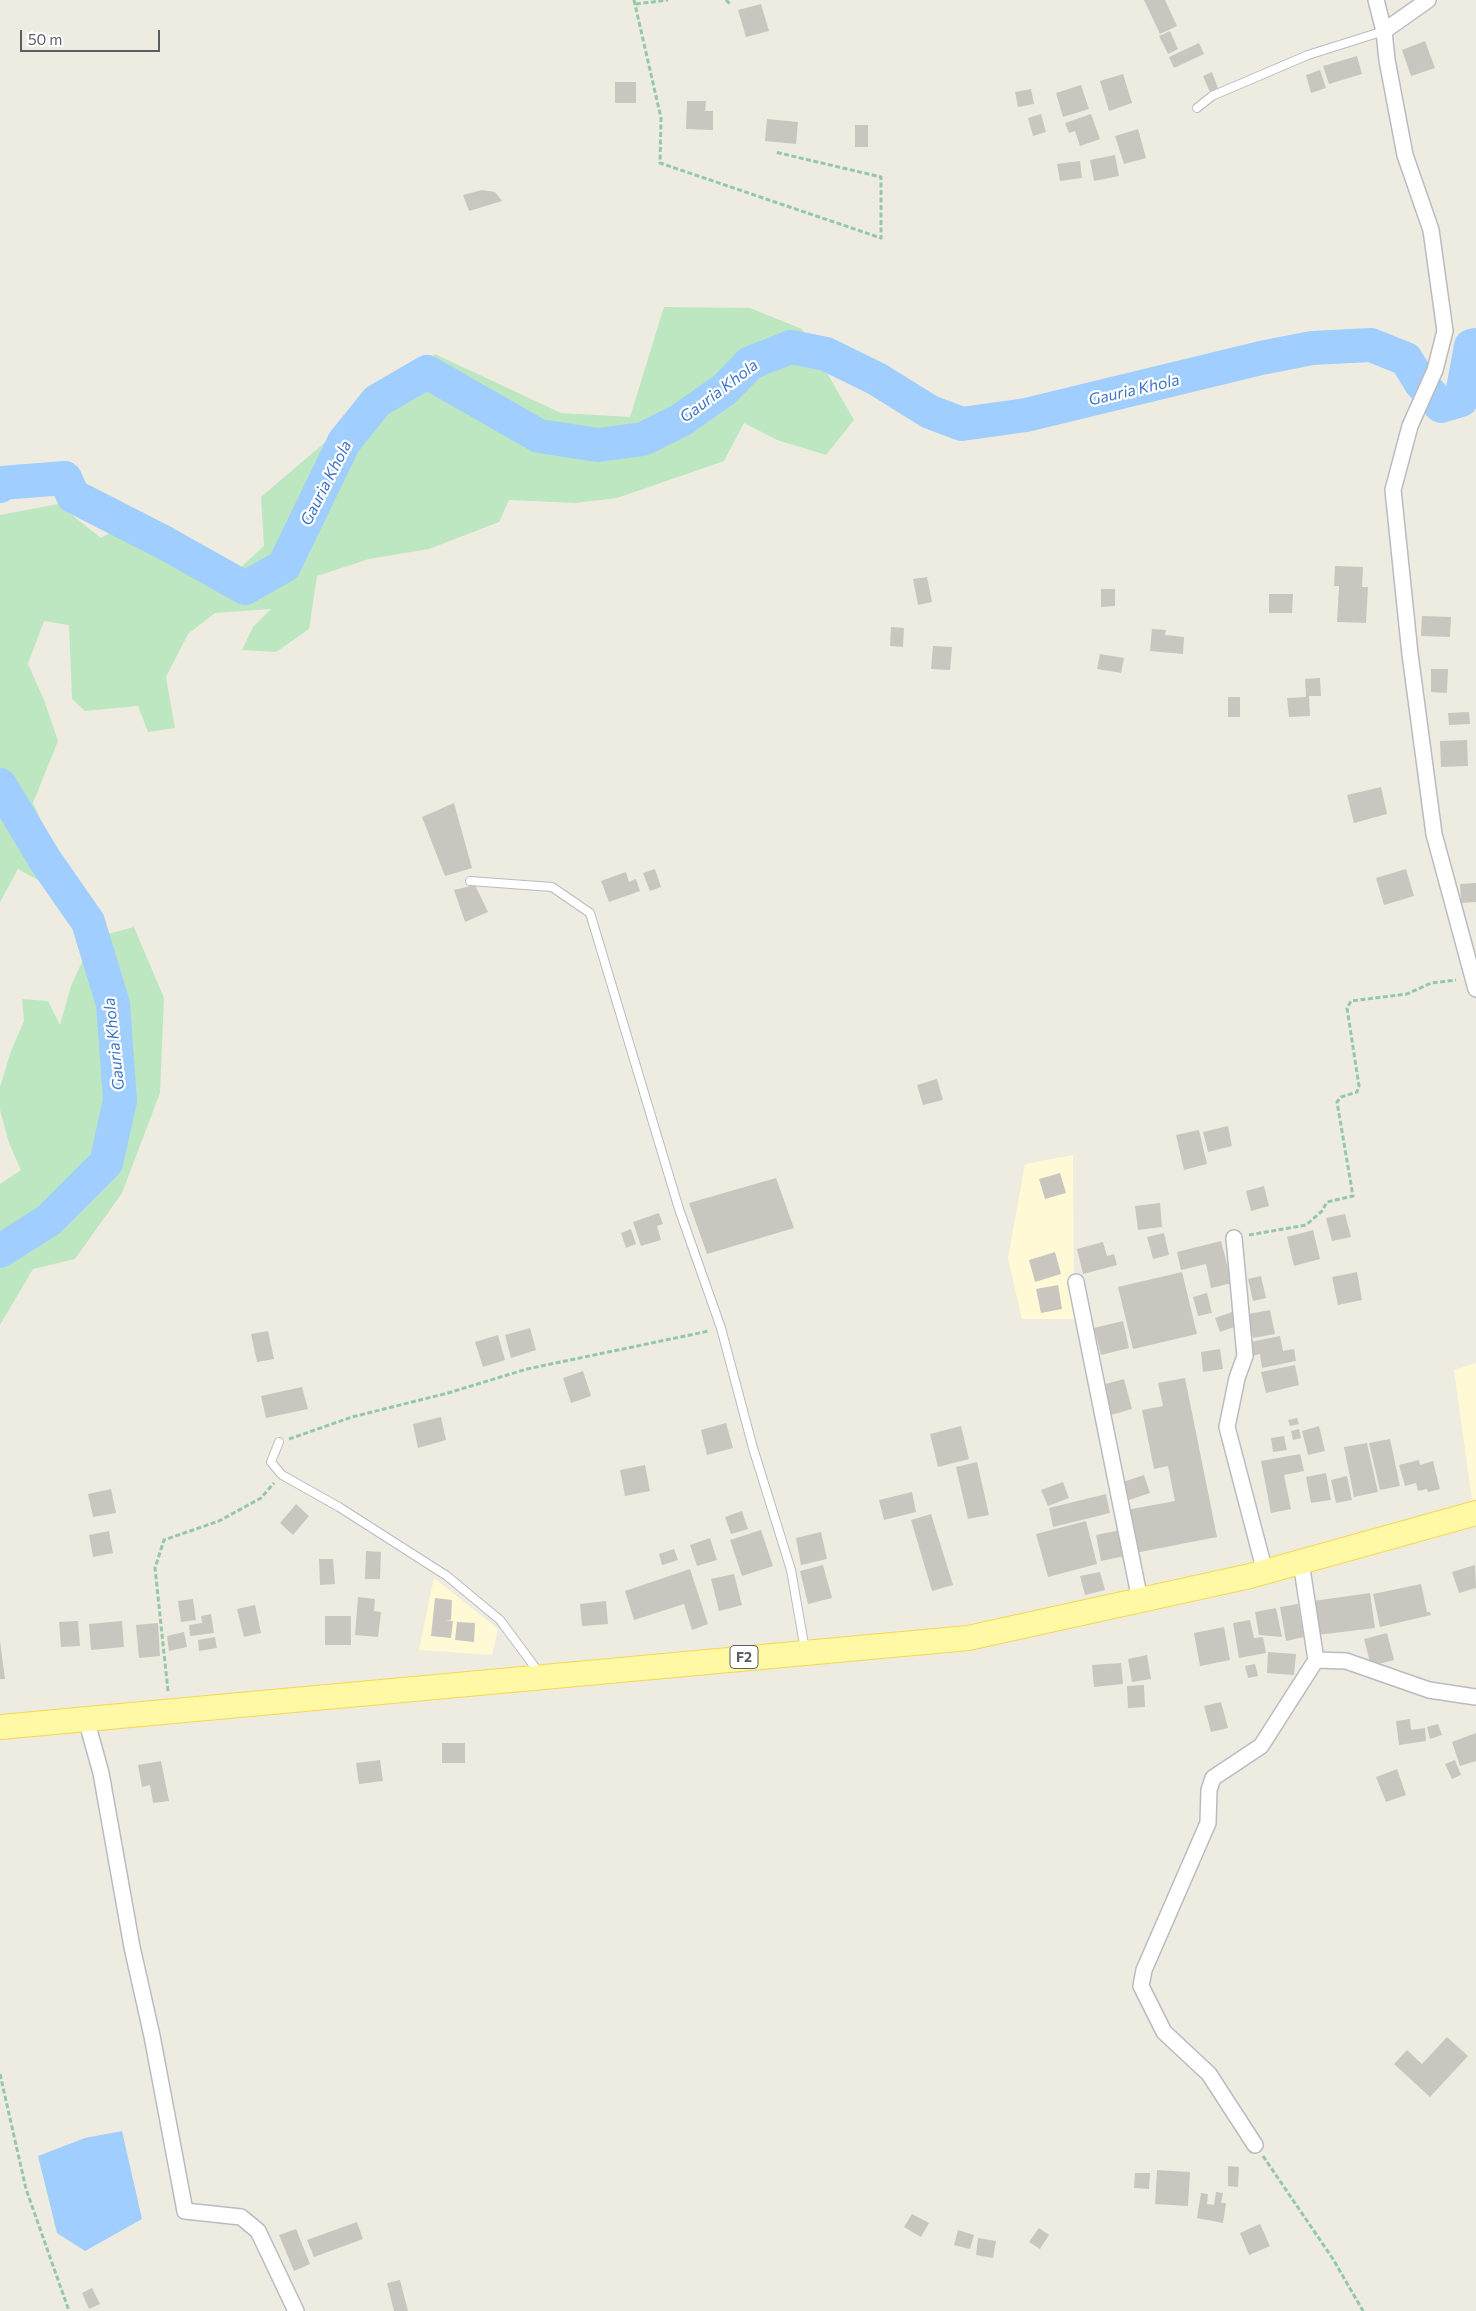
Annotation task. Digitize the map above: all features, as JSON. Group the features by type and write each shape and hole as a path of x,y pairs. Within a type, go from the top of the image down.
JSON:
{"main road":[{"name":"F2","path":"0,1727 968,1638 1265,1572 1476,1513"}],"street":[{"path":"1376,0 1384,31 1404,155 1431,230 1445,331 1435,370 1410,426 1393,490 1410,654 1434,834 1476,989"},
{"path":"1384,31 1428,0"},
{"path":"1234,1238 1245,1356 1237,1378 1227,1427 1265,1572"},
{"path":"1076,1282 1140,1600"},
{"path":"1255,2145 1209,2074 1164,2032 1141,1986 1144,1970 1208,1823 1209,1790 1213,1778 1261,1746 1316,1660 1301,1562"},
{"path":"1316,1660 1346,1661 1430,1690 1476,1697"},
{"path":"86,1719 101,1772 132,1947 154,2045 185,2211 241,2218 258,2231 296,2311"}],"lane":[{"path":"1197,108 1212,96 1308,55 1384,31"},
{"path":"470,881 552,887 590,913 679,1209 721,1328 753,1448 791,1570 805,1652"},
{"path":"279,1442 271,1462 282,1475 339,1507 447,1576 500,1620 542,1676"}],"path":[{"path":"668,0 635,2 661,118 660,163 881,238 881,178 775,152"},
{"path":"726,0 732,5"},
{"path":"1234,1238 1306,1225 1322,1211 1328,1202 1353,1196 1337,1102 1342,1097 1357,1092 1360,1086 1347,1008 1351,1001 1407,994 1431,983 1454,982 1471,970"},
{"path":"279,1442 352,1417 448,1393 527,1369 721,1328"},
{"path":"171,1711 155,1568 164,1540 219,1521 261,1498 282,1475"},
{"path":"0,2074 26,2189 69,2311"},
{"path":"1255,2145 1333,2259 1363,2311"}],"shaded area":[{"path":"1073,1155 1074,1319 1022,1319 1008,1258 1025,1164"},
{"path":"1476,1363 1476,1499 1472,1500 1454,1370"},
{"path":"434,1578 498,1629 492,1655 419,1650"}],"green space":[{"path":"664,307 750,308 802,329 854,420 826,455 777,440 744,423 724,461 617,498 575,503 509,500 499,522 429,549 369,559 317,576 309,629 276,652 242,650 253,627 271,609 215,613 188,634 166,677 175,728 148,732 138,706 85,711 72,699 69,625 44,621 28,664 44,700 58,741 33,803 67,878 43,883 18,869 0,902 0,515 58,504 101,538 126,523 165,562 220,586 264,546 261,497 336,433 435,354 561,413 630,417"},
{"path":"134,927 164,998 160,1093 122,1193 75,1259 33,1269 0,1325 0,1184 21,1170 9,1143 0,1110 0,1087 11,1051 24,1021 22,999 48,1001 60,1025 71,986 93,938"}],"water":[{"path":"122,2131 142,2219 85,2251 57,2233 38,2156 85,2138"}],"building":[{"path":"1144,0 1165,0 1177,26 1160,34"},
{"path":"761,4 769,31 746,37 738,10"},
{"path":"1170,31 1178,49 1168,54 1159,36"},
{"path":"1425,41 1435,68 1411,76 1402,50"},
{"path":"1199,43 1204,54 1174,68 1169,57"},
{"path":"1357,56 1362,74 1329,84 1323,66"},
{"path":"1320,70 1326,88 1311,93 1306,75"},
{"path":"1212,72 1218,88 1210,92 1203,76"},
{"path":"1123,74 1132,103 1109,111 1100,81"},
{"path":"615,82 636,82 636,103 615,103"},
{"path":"1081,85 1089,109 1063,117 1056,93"},
{"path":"1031,89 1034,104 1018,107 1015,92"},
{"path":"687,101 706,101 705,111 713,111 713,130 686,129"},
{"path":"1041,114 1046,132 1033,136 1028,118"},
{"path":"1091,114 1100,139 1080,146 1075,131 1069,133 1065,123"},
{"path":"767,119 798,122 796,144 765,141"},
{"path":"855,125 868,125 868,147 855,147"},
{"path":"1138,129 1146,158 1124,164 1115,136"},
{"path":"1115,155 1119,176 1094,181 1090,160"},
{"path":"1080,161 1082,178 1060,181 1057,164"},
{"path":"482,190 495,192 502,201 469,211 463,195"},
{"path":"1335,566 1363,567 1362,587 1368,587 1366,623 1337,622 1339,586 1334,586"},
{"path":"927,577 932,602 918,605 913,579"},
{"path":"1101,589 1115,589 1115,606 1101,607"},
{"path":"1269,594 1293,594 1292,613 1269,613"},
{"path":"1422,616 1451,617 1450,637 1421,636"},
{"path":"891,627 904,628 903,647 890,646"},
{"path":"1152,629 1166,630 1165,635 1184,637 1183,654 1150,651"},
{"path":"933,646 952,647 950,670 931,669"},
{"path":"1100,654 1124,658 1121,673 1097,669"},
{"path":"1431,669 1448,669 1447,693 1431,692"},
{"path":"1320,678 1321,696 1309,696 1310,716 1289,717 1287,698 1306,697 1305,679"},
{"path":"1228,697 1240,697 1240,717 1228,717"},
{"path":"1469,712 1470,724 1449,725 1448,713"},
{"path":"1467,740 1468,766 1441,767 1440,741"},
{"path":"1381,787 1387,814 1354,823 1347,795"},
{"path":"454,803 472,868 445,876 422,817"},
{"path":"655,869 661,887 650,891 643,873"},
{"path":"1406,869 1414,896 1384,905 1376,878"},
{"path":"626,872 629,882 636,879 640,891 609,902 601,881"},
{"path":"1476,883 1476,902 1461,903 1460,884"},
{"path":"475,885 488,912 465,922 454,890"},
{"path":"937,1079 943,1100 923,1105 917,1085"},
{"path":"1228,1126 1232,1146 1208,1152 1203,1132"},
{"path":"1199,1130 1207,1164 1184,1170 1176,1135"},
{"path":"1060,1173 1066,1193 1045,1199 1039,1179"},
{"path":"776,1178 794,1228 707,1254 689,1203"},
{"path":"1264,1186 1269,1206 1251,1211 1246,1191"},
{"path":"1160,1203 1162,1227 1138,1230 1135,1206"},
{"path":"659,1213 663,1224 657,1226 661,1240 641,1246 633,1222"},
{"path":"1345,1214 1351,1237 1332,1241 1326,1218"},
{"path":"631,1229 636,1244 626,1248 621,1233"},
{"path":"1313,1230 1320,1259 1294,1266 1287,1237"},
{"path":"1164,1233 1169,1255 1153,1259 1147,1237"},
{"path":"1221,1241 1232,1283 1211,1288 1206,1264 1181,1270 1177,1252"},
{"path":"1103,1242 1107,1256 1114,1254 1117,1265 1083,1274 1077,1249"},
{"path":"1055,1252 1061,1274 1035,1282 1029,1260"},
{"path":"1182,1272 1197,1334 1133,1349 1118,1287"},
{"path":"1357,1272 1362,1300 1338,1305 1332,1277"},
{"path":"1261,1276 1266,1298 1253,1301 1248,1279"},
{"path":"1058,1285 1062,1309 1041,1313 1036,1289"},
{"path":"1207,1293 1212,1313 1198,1316 1193,1297"},
{"path":"1270,1310 1275,1334 1253,1338 1248,1314"},
{"path":"1232,1312 1237,1326 1220,1332 1215,1318"},
{"path":"1123,1321 1129,1348 1101,1355 1094,1328"},
{"path":"530,1328 536,1350 511,1358 505,1335"},
{"path":"268,1331 274,1359 257,1362 251,1334"},
{"path":"498,1335 505,1360 483,1367 475,1342"},
{"path":"1280,1336 1283,1351 1294,1349 1296,1361 1262,1368 1260,1354 1253,1356 1250,1342"},
{"path":"1220,1349 1223,1369 1203,1372 1201,1352"},
{"path":"1295,1365 1299,1385 1266,1393 1261,1372"},
{"path":"583,1371 591,1396 571,1403 563,1378"},
{"path":"1185,1378 1217,1537 1135,1553 1126,1510 1175,1501 1168,1466 1154,1469 1142,1410 1163,1406 1158,1383"},
{"path":"1124,1379 1132,1409 1111,1415 1102,1385"},
{"path":"302,1387 308,1409 266,1418 261,1396"},
{"path":"441,1417 446,1440 418,1448 413,1424"},
{"path":"1297,1418 1299,1424 1290,1426 1288,1420"},
{"path":"726,1423 733,1448 707,1455 701,1430"},
{"path":"961,1426 969,1459 938,1467 930,1434"},
{"path":"1319,1426 1325,1451 1308,1455 1302,1431"},
{"path":"1299,1429 1301,1438 1293,1440 1291,1431"},
{"path":"1284,1436 1287,1450 1273,1452 1271,1438"},
{"path":"1390,1439 1400,1486 1380,1490 1369,1443"},
{"path":"1367,1443 1378,1492 1354,1497 1344,1447"},
{"path":"1300,1454 1304,1471 1284,1475 1291,1509 1271,1513 1261,1461"},
{"path":"1419,1460 1420,1465 1433,1461 1440,1489 1428,1492 1427,1489 1418,1491 1416,1483 1405,1486 1399,1465"},
{"path":"977,1462 989,1515 968,1519 956,1467"},
{"path":"645,1465 650,1491 625,1496 620,1470"},
{"path":"1326,1473 1331,1500 1311,1503 1306,1477"},
{"path":"1144,1475 1150,1493 1129,1500 1123,1482"},
{"path":"1347,1476 1352,1500 1336,1503 1331,1480"},
{"path":"1063,1482 1069,1498 1048,1506 1041,1490"},
{"path":"111,1489 116,1513 93,1517 88,1494"},
{"path":"912,1492 916,1512 884,1520 879,1500"},
{"path":"1106,1494 1110,1513 1053,1527 1049,1508"},
{"path":"296,1504 309,1516 293,1535 280,1523"},
{"path":"742,1511 748,1529 731,1534 725,1517"},
{"path":"931,1514 953,1585 932,1591 911,1520"},
{"path":"1086,1521 1097,1564 1048,1577 1036,1534"},
{"path":"761,1530 773,1566 742,1576 730,1540"},
{"path":"1120,1530 1125,1556 1101,1561 1096,1535"},
{"path":"109,1531 113,1553 93,1557 89,1535"},
{"path":"821,1532 827,1559 801,1565 796,1538"},
{"path":"710,1538 717,1560 697,1566 690,1545"},
{"path":"674,1549 678,1560 662,1565 659,1554"},
{"path":"366,1551 381,1552 380,1579 365,1579"},
{"path":"319,1559 333,1559 335,1584 320,1585"},
{"path":"823,1565 832,1598 808,1604 800,1571"},
{"path":"1475,1565 1476,1588 1459,1593 1452,1572"},
{"path":"690,1569 708,1624 692,1630 684,1604 634,1620 625,1591"},
{"path":"1100,1572 1105,1590 1085,1595 1080,1576"},
{"path":"734,1574 742,1605 719,1611 711,1579"},
{"path":"1421,1584 1427,1612 1430,1612 1431,1615 1380,1627 1373,1594"},
{"path":"1370,1593 1375,1628 1317,1635 1313,1601"},
{"path":"358,1597 375,1599 374,1611 381,1612 378,1637 355,1635"},
{"path":"435,1598 452,1600 451,1620 445,1620 453,1621 451,1638 431,1636"},
{"path":"193,1599 196,1620 181,1622 178,1601"},
{"path":"606,1601 608,1624 582,1626 580,1604"},
{"path":"1298,1604 1304,1637 1286,1641 1280,1607"},
{"path":"255,1605 261,1633 244,1637 237,1609"},
{"path":"1276,1608 1282,1637 1259,1635 1255,1612"},
{"path":"211,1614 214,1633 190,1636 189,1625 202,1623 201,1616"},
{"path":"325,1616 351,1616 351,1645 325,1645"},
{"path":"1250,1620 1254,1638 1263,1637 1266,1653 1239,1658 1233,1623"},
{"path":"78,1621 80,1646 61,1647 59,1622"},
{"path":"122,1621 124,1647 91,1650 89,1624"},
{"path":"457,1622 475,1623 474,1642 455,1640"},
{"path":"158,1623 160,1656 139,1658 136,1625"},
{"path":"1224,1627 1230,1660 1200,1666 1194,1633"},
{"path":"184,1632 187,1647 169,1651 167,1636"},
{"path":"1387,1633 1394,1660 1371,1666 1364,1639"},
{"path":"215,1637 217,1648 199,1651 198,1640"},
{"path":"0,1641 5,1679 0,1679"},
{"path":"1268,1652 1296,1654 1294,1675 1267,1673"},
{"path":"1147,1655 1151,1679 1132,1682 1128,1659"},
{"path":"1121,1663 1123,1684 1094,1687 1092,1665"},
{"path":"1255,1664 1258,1676 1248,1678 1245,1666"},
{"path":"1144,1685 1145,1707 1128,1708 1127,1686"},
{"path":"1221,1702 1228,1728 1211,1732 1204,1706"},
{"path":"1410,1719 1411,1730 1425,1728 1426,1741 1399,1745 1396,1721"},
{"path":"1438,1724 1442,1735 1430,1739 1427,1727"},
{"path":"1476,1733 1476,1761 1460,1766 1452,1742"},
{"path":"442,1743 465,1743 465,1763 442,1763"},
{"path":"380,1760 383,1781 359,1784 356,1763"},
{"path":"1455,1760 1461,1775 1452,1779 1445,1764"},
{"path":"161,1761 169,1801 153,1803 150,1785 142,1787 138,1765"},
{"path":"1397,1769 1406,1795 1386,1802 1376,1777"},
{"path":"1447,2037 1468,2056 1430,2097 1394,2064 1407,2050 1422,2064"},
{"path":"1228,2166 1239,2167 1238,2187 1228,2186"},
{"path":"1157,2170 1190,2172 1188,2206 1155,2204"},
{"path":"1135,2173 1150,2173 1149,2189 1134,2188"},
{"path":"1216,2192 1223,2193 1221,2203 1226,2203 1223,2223 1197,2218 1201,2193 1208,2194 1207,2204 1214,2205"},
{"path":"912,2214 929,2223 921,2237 904,2227"},
{"path":"357,2222 363,2239 314,2257 307,2240"},
{"path":"1260,2224 1270,2246 1249,2255 1240,2233"},
{"path":"1039,2228 1049,2235 1040,2249 1029,2242"},
{"path":"296,2229 310,2264 294,2271 279,2235"},
{"path":"958,2230 974,2235 970,2249 954,2245"},
{"path":"978,2238 996,2241 993,2258 976,2255"},
{"path":"400,2280 408,2311 394,2311 387,2283"},
{"path":"92,2288 100,2304 89,2309 82,2293"}],"waterway":[{"name":"Gauria Khola","path":"0,486 1,483 65,478 73,496 165,543 245,588 284,566 344,442 377,401 427,372 539,436 598,445 643,439 681,420 725,389 750,363 791,347 826,354 877,379 930,412 962,424 1026,415 1261,358 1312,348 1371,345 1406,359 1420,382 1441,406 1461,400 1471,346 1476,345"},
{"name":"Gauria Khola","path":"0,785 45,860 88,922 113,1004 120,1101 106,1163 49,1220 0,1251"}]}
